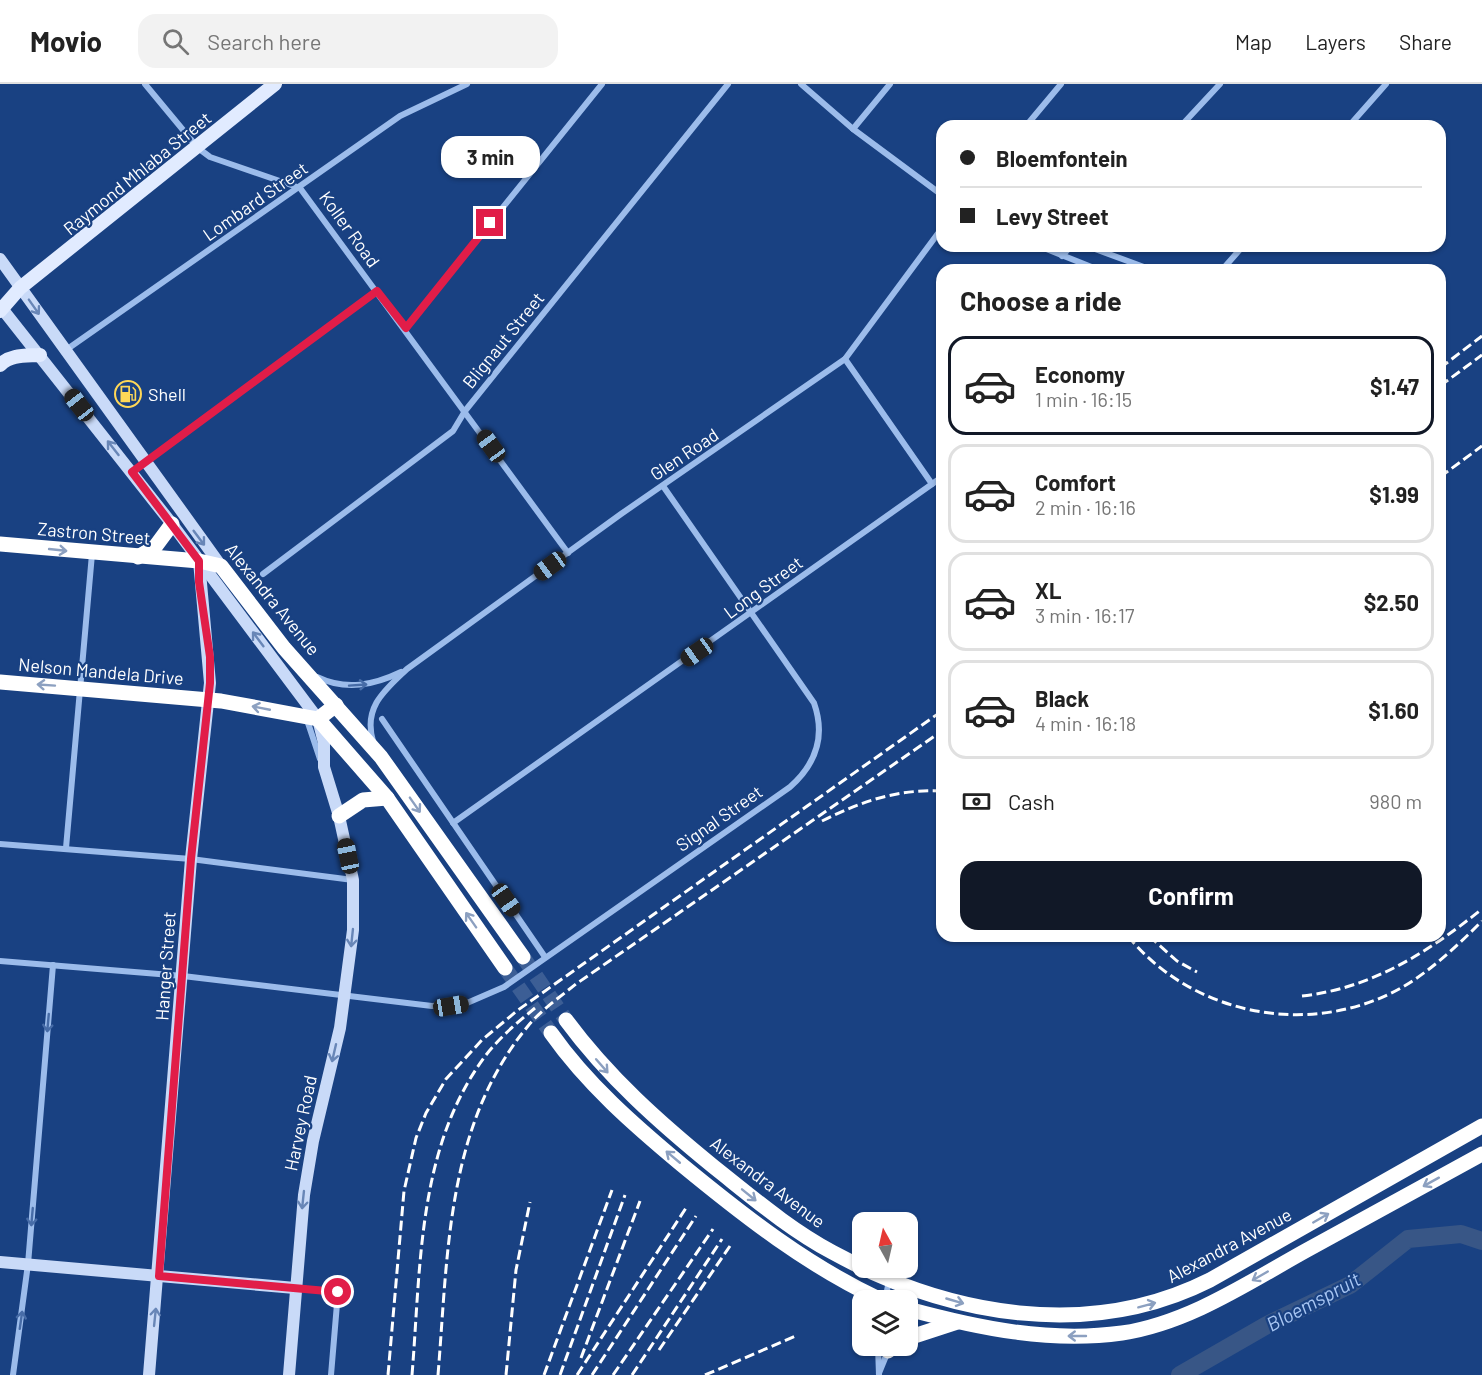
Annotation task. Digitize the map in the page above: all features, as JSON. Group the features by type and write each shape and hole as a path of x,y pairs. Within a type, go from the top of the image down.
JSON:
{"highway":[{"path":"138,556 155,547 172,524"},
{"name":"Zastron Street","path":"0,544 199,561 221,566"},
{"name":"Alexandra Avenue","path":"221,566 284,648 308,672 381,757 523,957"},
{"name":"Nelson Mandela Drive","path":"0,682 208,699 312,718"},
{"path":"312,718 336,705"},
{"name":"Alexandra Avenue","path":"312,718 387,798 505,968"},
{"path":"339,816 363,800 387,798"},
{"name":"Alexandra Avenue","path":"566,1020 608,1073 689,1146 757,1201 831,1252 894,1281 966,1304 1023,1314 1080,1316 1149,1305 1210,1280 1482,1126"},
{"path":"550,1033 570,1060 594,1085 664,1150 731,1206 839,1278 863,1290"},
{"path":"918,1312 957,1322 1032,1335 1100,1336 1149,1327 1229,1294 1482,1154"},
{"path":"839,1278 852,1291"},
{"path":"918,1335 957,1322"}],"main road":[{"name":"Raymond Mhlaba Street","path":"0,308 20,288 198,148 275,84"},
{"name":"Alexandra Avenue","path":"0,260 221,566"},
{"name":"Alexandra Avenue","path":"0,308 40,355 172,524 312,718"},
{"path":"0,365 6,359 40,355"},
{"name":"Hanger Street","path":"149,1375 159,1276 191,859 208,699 210,657 199,582 199,561"},
{"name":"Harvey Road","path":"289,1375 295,1288 308,1165 346,996 353,930 353,880 339,816 324,767 324,742 312,718"},
{"path":"0,1262 295,1288"}],"street":[{"name":"Koller Road","path":"145,84 198,148 218,162 300,188 406,328 568,553"},
{"name":"Lombard Street","path":"64,351 400,116 467,84"},
{"path":"406,328 602,84"},
{"name":"Blignaut Street","path":"263,574 453,431 465,411 728,84"},
{"path":"801,84 853,129 936,189"},
{"path":"853,129 890,84"},
{"path":"1031,120 1061,84"},
{"path":"1187,120 1220,84"},
{"path":"1353,120 1386,84"},
{"name":"Glen Road","path":"381,757 371,733 373,705 383,691 407,669 568,553 845,359 936,236"},
{"path":"1053,252 1083,264"},
{"path":"1062,256 1066,252"},
{"path":"1103,252 1136,264"},
{"path":"1227,264 1238,252"},
{"path":"132,472 377,291"},
{"path":"845,359 932,484"},
{"name":"Long Street","path":"453,823 753,613 936,481"},
{"name":"Signal Street","path":"0,961 183,976 432,1006 467,1003 504,987 790,788 804,775 812,763 820,734 819,718 814,703 663,486"},
{"path":"66,848 92,553"},
{"name":"Glen Road","path":"308,672 340,686 356,686 383,681 407,669"},
{"path":"382,719 545,957"},
{"path":"0,844 191,859 353,880"},
{"path":"13,1375 28,1264 53,965"},
{"path":"889,1290 894,1281"},
{"path":"894,1281 895,1290"},
{"path":"295,1288 338,1292 331,1375"},
{"path":"879,1374 884,1356"},
{"path":"879,1374 884,1356"}],"waterway":[{"name":"Bloemspruit","path":"1180,1375 1267,1325 1350,1285 1408,1239 1461,1234 1482,1241"}],"tunnel":[{"path":"523,957 566,1020"},
{"path":"505,968 551,1033"}],"railway":[{"path":"1446,363 1482,336"},
{"path":"1446,382 1482,355"},
{"path":"1446,473 1482,446"},
{"path":"388,1375 404,1191 416,1138 426,1113 446,1079 482,1040 518,1010 936,715"},
{"path":"438,1375 449,1238 466,1148 481,1105 501,1064 528,1026 576,984 936,735"},
{"path":"822,821 866,802 895,794 936,791"},
{"path":"1446,936 1482,909"},
{"path":"1134,942 1155,963 1185,985 1219,1001 1255,1011 1292,1015 1330,1012 1366,1003 1401,988 1434,965 1482,921"},
{"path":"1156,942 1177,961 1197,972"},
{"path":"1302,996 1328,992 1376,976 1398,966 1438,942"},
{"path":"412,1375 421,1250 435,1168 447,1128 463,1091 486,1055 503,1036 535,1008"},
{"path":"544,1375 612,1190"},
{"path":"560,1375 625,1195"},
{"path":"581,1358 640,1201"},
{"path":"506,1375 516,1270 530,1202"},
{"path":"577,1375 686,1208"},
{"path":"592,1375 696,1216"},
{"path":"613,1375 713,1229"},
{"path":"632,1375 722,1239"},
{"path":"659,1350 730,1246"},
{"path":"705,1375 798,1335"}],"place":[{"name":"Shell","path":"128,394"}],"route":[{"path":"338,1292 159,1276 191,859 210,683 210,657 199,582 199,561 132,472 377,291 406,328 490,223"}]}
